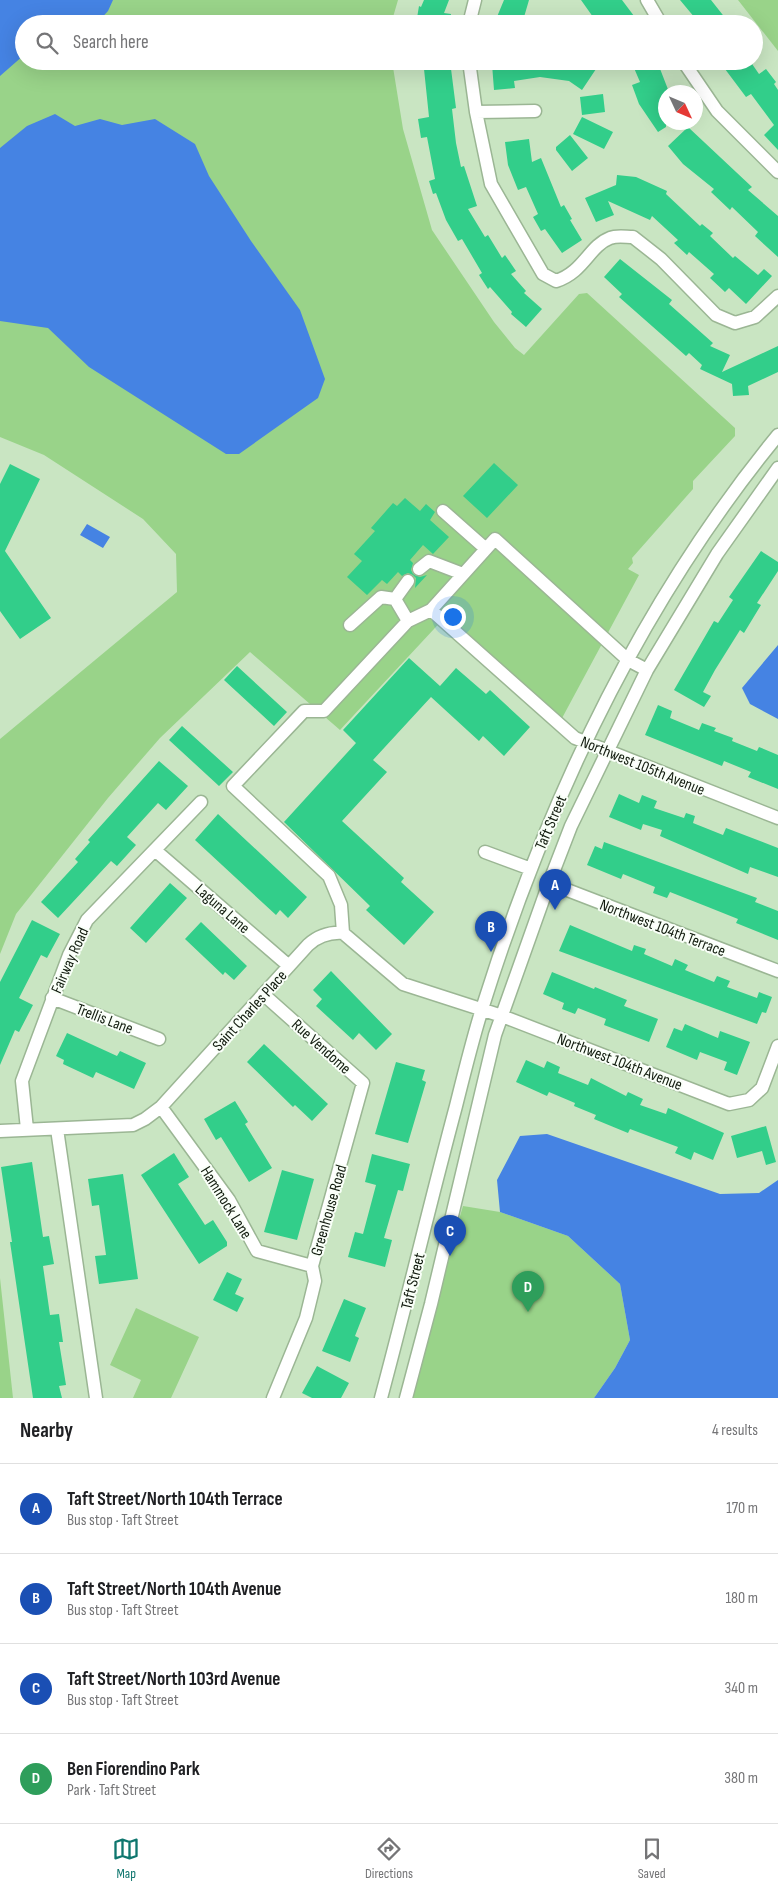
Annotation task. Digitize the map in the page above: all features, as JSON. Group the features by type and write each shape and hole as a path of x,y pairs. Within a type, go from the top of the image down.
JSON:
{"street":[{"path":"471,15 475,0"},
{"path":"646,0 655,15"},
{"path":"470,70 476,112 491,184 543,274 556,281 567,277 576,271 602,242 612,237 633,237 661,259 716,315 735,323 755,317 778,296"},
{"path":"689,70 717,110 778,172"},
{"path":"476,112 535,111"},
{"name":"Taft Street","path":"381,1398 492,1013 531,869 585,743 628,660 701,540 778,434"},
{"path":"764,451 778,461"},
{"name":"Taft Street","path":"406,1398 492,1013 572,826 646,670 718,554 778,468"},
{"path":"444,511 486,549"},
{"path":"492,1013 403,984 343,933 341,905 328,876 233,786 304,711 324,711 408,621 431,610 495,539 628,660 646,670"},
{"path":"420,569 430,561 463,574"},
{"path":"395,599 408,581"},
{"path":"350,625 380,597 389,596 395,599 408,621"},
{"name":"Northwest 105th Avenue","path":"431,610 562,729 585,743 778,818"},
{"name":"Fairway Road","path":"27,1129 22,1081 69,954 87,920 156,851 201,802"},
{"name":"Laguna Lane","path":"156,851 289,966"},
{"path":"485,852 531,869"},
{"name":"Northwest 104th Terrace","path":"549,883 778,971"},
{"name":"Saint Charles Place","path":"0,1131 133,1125 146,1119 161,1107 314,940 333,932 343,933"},
{"name":"Rue Vendome","path":"263,994 363,1083 350,1135"},
{"name":"Trellis Lane","path":"52,998 159,1039"},
{"name":"Northwest 104th Avenue","path":"492,1013 729,1104 749,1100 762,1088 778,1046"},
{"name":"Hammock Lane","path":"161,1107 229,1200 257,1251 312,1266"},
{"path":"57,1129 96,1398"},
{"name":"Greenhouse Road","path":"273,1398 306,1318 315,1281 312,1266 350,1135"}],"green space":[{"path":"0,0 398,0 394,15 15,15 15,70 393,70 403,129 432,230 494,322 515,348 524,355 579,294 587,293 735,428 735,436 693,481 693,489 632,558 633,563 628,569 639,575 561,720 447,615 340,730 250,652 160,738 108,798 16,914 0,954 0,739 177,592 176,554 143,519 44,455 0,437"},
{"path":"738,0 778,0 778,51 763,32 763,15 750,15"},
{"path":"463,1206 500,1212 568,1236 620,1284 630,1340 615,1368 594,1398 406,1398"},
{"path":"0,1278 13,1398 0,1398"},
{"path":"136,1308 199,1337 171,1398 133,1398 141,1380 110,1365"}],"water":[{"path":"0,0 113,0 104,15 15,15 15,63 0,76"},
{"path":"55,114 75,126 100,119 122,125 155,119 195,144 209,176 251,241 300,310 325,379 318,398 239,454 226,454 89,367 48,328 0,321 0,148 27,126"},
{"path":"87,524 110,537 103,548 80,535"},
{"path":"778,645 778,719 750,704 742,688"},
{"path":"547,1134 720,1194 759,1193 778,1180 778,1398 594,1398 615,1368 630,1340 620,1284 568,1236 500,1212 497,1180 520,1136"}],"building":[{"path":"424,0 449,0 444,13 451,15 418,15 419,6 421,7"},
{"path":"504,0 529,0 525,15 498,15"},
{"path":"581,0 622,0 633,15 592,15"},
{"path":"680,0 711,0 723,15 692,15"},
{"path":"766,69 776,82 774,84 778,90 778,150 764,135 774,125 751,94 746,97 726,70 756,70 759,74"},
{"path":"424,70 451,70 456,108 452,109 456,143 461,167 464,166 477,206 468,209 485,237 488,235 502,258 505,255 516,271 511,274 526,291 524,293 542,309 526,327 511,314 512,312 490,287 488,289 479,275 482,273 462,239 458,241 446,220 436,193 433,194 429,181 435,179 427,137 421,138 418,119 429,117"},
{"path":"492,70 595,70 582,90 569,81 540,77 514,81 515,88 494,90"},
{"path":"635,70 660,70 666,85 658,85 658,130 661,130 658,132 639,104 632,85 640,82"},
{"path":"603,94 605,112 582,115 580,97"},
{"path":"582,117 613,132 604,149 573,134"},
{"path":"685,130 691,130 752,187 748,190 778,216 778,257 755,236 758,232 732,207 730,210 711,192 714,189 683,164 668,146"},
{"path":"570,135 588,158 572,171 556,150 556,147"},
{"path":"529,139 532,162 541,158 561,207 564,205 572,219 570,220 582,240 562,253 545,229 541,231 533,217 538,214 526,187 518,190 508,165 505,142"},
{"path":"617,175 636,177 667,191 666,194 700,226 702,224 713,233 710,236 733,258 735,256 758,275 764,269 772,276 746,304 729,288 725,292 710,278 714,274 689,252 687,255 674,243 678,240 652,216 650,220 608,201 614,215 596,222 585,198 616,185"},
{"path":"620,259 672,300 669,304 713,343 710,346 730,355 722,372 778,346 778,372 748,386 749,395 733,396 732,384 700,369 702,365 689,353 686,356 619,297 622,294 604,277"},
{"path":"494,463 518,485 487,518 463,496"},
{"path":"10,464 40,479 5,551 51,618 20,639 0,611 0,484"},
{"path":"405,498 420,511 426,504 435,512 430,520 449,537 433,554 423,545 410,560 413,563 411,570 413,574 420,577 427,575 415,588 416,578 413,575 408,573 402,576 398,572 387,584 382,580 367,595 347,577 362,561 354,554 375,531 371,528 393,503 397,506"},
{"path":"761,551 778,562 778,571 757,603 761,605 744,633 740,630 703,692 711,696 704,707 674,690 714,621 718,623 733,600 729,597"},
{"path":"409,658 440,686 456,668 486,694 490,690 530,727 504,756 483,736 479,741 431,697 373,760 387,772 342,821 404,878 401,882 434,912 404,945 366,910 370,906 284,822 356,743 343,730"},
{"path":"237,666 287,712 274,726 224,680"},
{"path":"658,705 672,711 670,718 699,730 702,723 716,728 714,731 733,738 732,741 757,751 759,747 778,755 778,789 748,777 751,772 724,761 722,766 645,735"},
{"path":"182,726 233,772 219,786 169,740"},
{"path":"159,761 188,786 166,810 158,803 127,837 136,845 117,866 111,861 58,918 41,902 78,862 75,859 90,842 88,840"},
{"path":"619,794 639,803 642,795 657,801 654,808 684,818 686,813 695,816 693,823 723,835 726,828 778,848 778,877 750,867 748,874 660,836 662,830 643,824 641,830 609,817"},
{"path":"218,814 307,897 288,918 280,910 276,915 195,840"},
{"path":"604,842 757,898 755,902 778,911 778,940 736,923 738,919 670,892 667,898 653,893 655,887 623,874 621,879 587,865 595,846 602,849"},
{"path":"170,883 187,898 146,943 130,928"},
{"path":"32,920 60,934 47,958 41,955 19,998 33,1005 19,1032 15,1030 0,1065 0,982"},
{"path":"201,922 247,966 234,980 225,972 223,975 185,939"},
{"path":"570,925 632,951 634,945 646,949 644,954 672,966 675,959 688,965 685,970 714,982 717,976 730,981 727,987 757,998 759,992 772,997 766,1013 762,1012 757,1024 559,951"},
{"path":"331,971 392,1034 376,1050 359,1033 353,1040 316,1006 322,999 313,990"},
{"path":"552,972 627,1000 624,1006 658,1019 649,1042 604,1025 606,1019 578,1008 575,1014 562,1009 564,1003 543,994"},
{"path":"685,1024 718,1038 720,1031 750,1042 737,1075 724,1070 727,1062 700,1052 697,1060 666,1047 674,1028 682,1031"},
{"path":"67,1033 117,1056 120,1051 146,1063 134,1089 96,1072 93,1078 63,1064 64,1060 56,1056"},
{"path":"264,1044 328,1104 312,1121 295,1105 293,1107 247,1062"},
{"path":"526,1060 544,1068 547,1061 560,1067 558,1073 588,1085 591,1078 626,1096 628,1092 643,1099 640,1105 666,1114 668,1108 724,1133 713,1160 694,1152 691,1160 675,1153 678,1147 630,1129 628,1133 594,1119 596,1115 574,1106 575,1103 549,1092 547,1096 516,1082"},
{"path":"396,1062 425,1070 422,1080 426,1082 408,1143 375,1134"},
{"path":"235,1101 248,1122 245,1124 272,1168 249,1182 221,1137 216,1140 204,1119"},
{"path":"766,1126 776,1162 766,1165 762,1151 737,1158 731,1136"},
{"path":"174,1153 189,1177 178,1184 205,1225 213,1220 227,1242 227,1246 199,1264 141,1175"},
{"path":"372,1154 410,1164 403,1191 398,1190 384,1238 392,1240 385,1267 348,1257 355,1232 363,1234 376,1185 365,1182"},
{"path":"32,1162 43,1237 49,1236 54,1264 43,1266 50,1315 59,1314 63,1342 59,1342 66,1385 59,1386 62,1398 33,1398 10,1242 12,1242 1,1167"},
{"path":"282,1170 314,1179 297,1240 264,1232"},
{"path":"123,1174 138,1279 99,1284 95,1256 106,1255 99,1205 92,1206 88,1179"},
{"path":"227,1272 242,1279 235,1294 244,1298 237,1312 213,1300"},
{"path":"344,1299 366,1308 355,1336 359,1338 350,1362 322,1351"},
{"path":"317,1366 349,1383 341,1398 312,1398 302,1393"}],"place":[{"name":"Taft Street/North 104th Terrace","path":"555,910"},
{"name":"Taft Street/North 104th Avenue","path":"491,952"},
{"name":"Taft Street/North 103rd Avenue","path":"450,1256"},
{"name":"Ben Fiorendino Park","path":"528,1312"}]}
